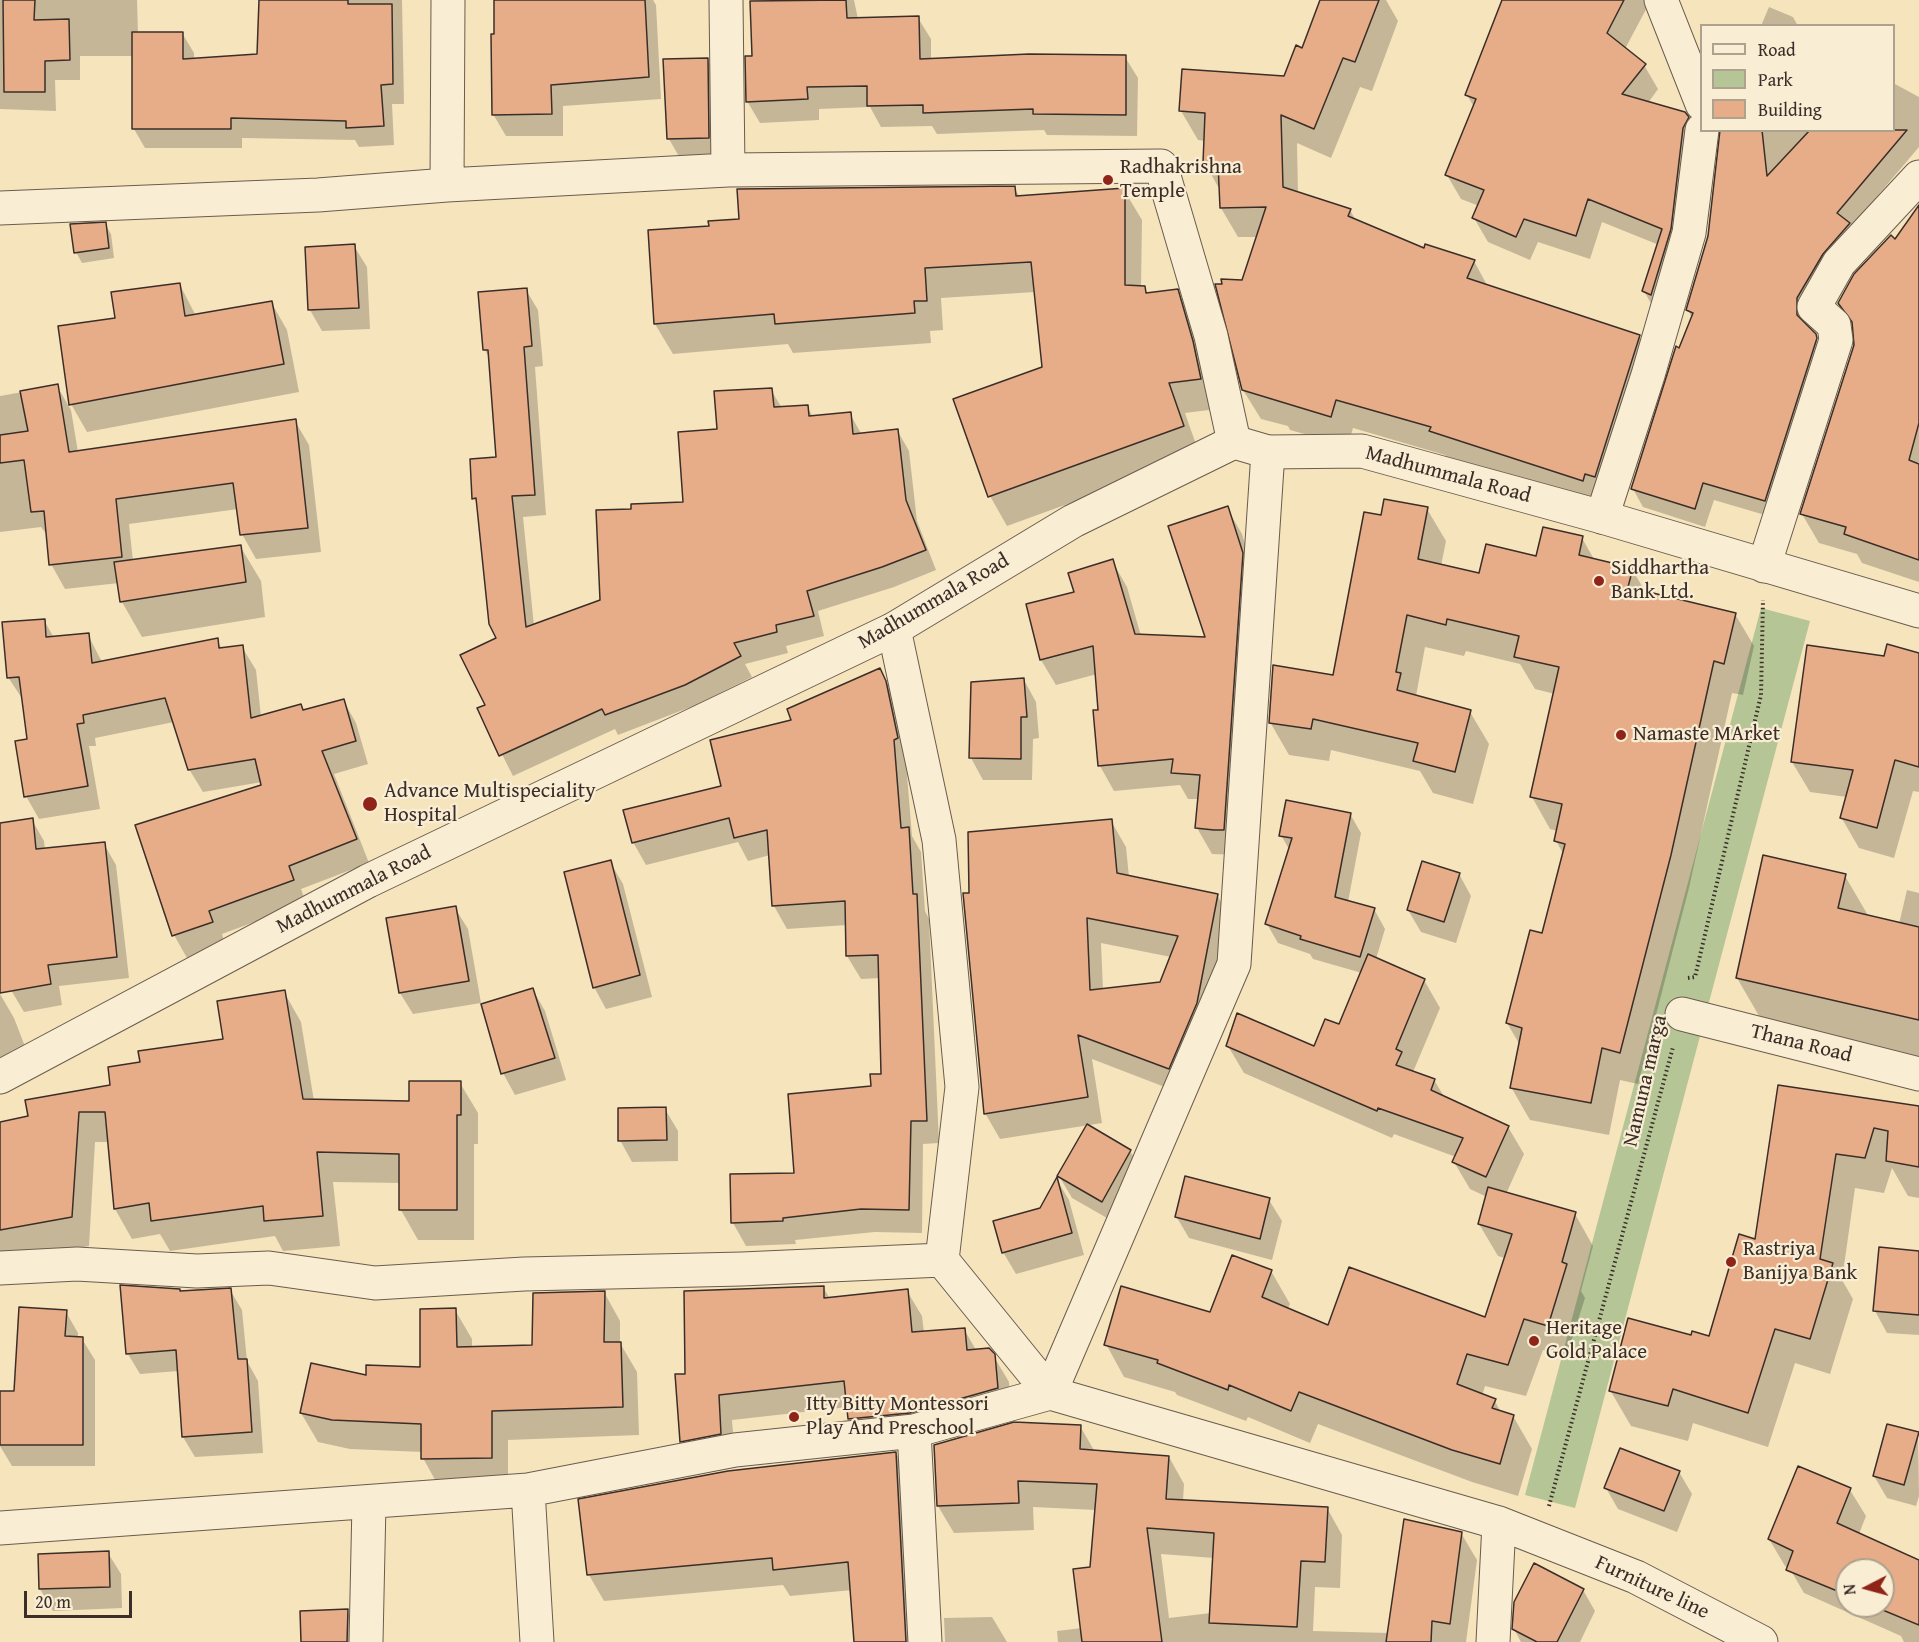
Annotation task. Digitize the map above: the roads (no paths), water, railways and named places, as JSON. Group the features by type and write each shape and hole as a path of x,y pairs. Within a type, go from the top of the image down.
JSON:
{"street":[{"path":"447,185 448,0"},
{"path":"726,0 728,170"},
{"path":"1661,0 1700,101"},
{"path":"1602,517 1648,375 1689,233 1702,132"},
{"path":"0,208 318,195 447,185 728,170 1161,166 1211,336 1234,442"},
{"path":"1764,566 1836,340 1834,325 1814,307 1839,263 1919,177"},
{"name":"Madhummala Road","path":"0,1077 368,881 894,630 1073,521 1234,442 1268,452 1362,451 1602,517 1919,611"},
{"path":"1050,1392 1234,964 1268,452"},
{"path":"894,630 939,840 962,1087 942,1260 1050,1392"},
{"name":"Thana Road","path":"1682,1014 1919,1074"},
{"path":"0,1268 76,1264 197,1270 270,1268 375,1283 524,1274 742,1269 942,1260"},
{"path":"0,1528 528,1490 735,1450 914,1431 1050,1392"},
{"name":"Furniture line","path":"1050,1392 1499,1523 1636,1577 1761,1642"},
{"path":"914,1431 925,1642"},
{"path":"528,1490 537,1642"},
{"path":"366,1642 369,1503"},
{"path":"1493,1642 1499,1523"}],"place":[{"name":"Radhakrishna Temple","path":"1108,180"},
{"name":"Siddhartha Bank Ltd.","path":"1599,581"},
{"name":"Namaste MArket","path":"1621,735"},
{"name":"Advance Multispeciality Hospital","path":"370,804"},
{"name":"Rastriya Banijya Bank","path":"1731,1262"},
{"name":"Heritage Gold Palace","path":"1534,1341"},
{"name":"Itty Bitty Montessori Play And Preschool","path":"794,1417"}]}
